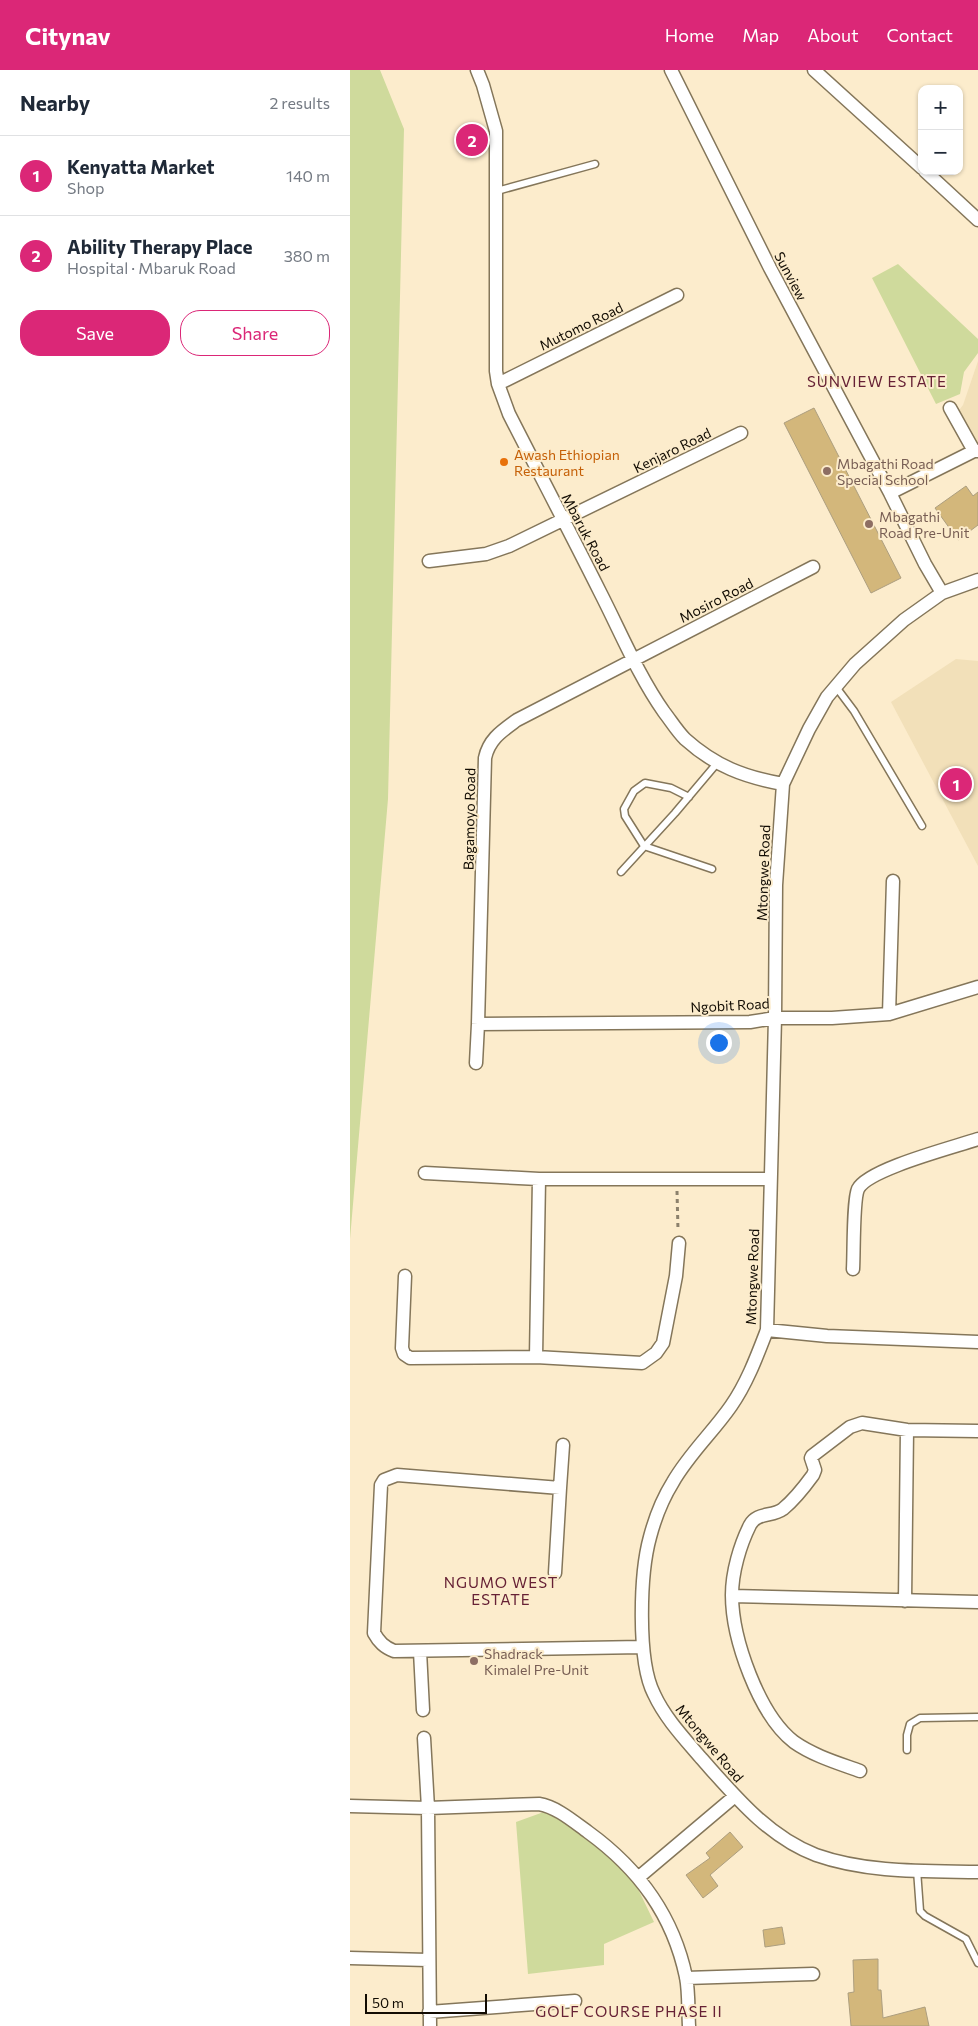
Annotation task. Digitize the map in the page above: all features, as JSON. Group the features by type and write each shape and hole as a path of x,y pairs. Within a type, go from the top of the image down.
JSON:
{"street":[{"name":"Mbaruk Road","path":"477,70 496,131 496,371 498,384 508,414 601,593 632,660 655,699 674,726 684,738 718,762 744,776 783,784"},
{"name":"Sunview","path":"671,70 770,268 942,593"},
{"path":"814,70 918,164"},
{"path":"929,175 978,220"},
{"name":"Mutomo Road","path":"498,384 677,295"},
{"path":"890,493 976,451 950,408"},
{"name":"Kenjaro Road","path":"429,561 486,554 563,521 585,508 741,434"},
{"name":"Mosiro Road","path":"632,660 813,567"},
{"name":"Mtongwe Road","path":"976,584 942,593 904,620 876,644 827,697 808,728 783,784 776,885 775,1018 769,1179 767,1330 751,1370 732,1404 672,1482 658,1514 650,1538 646,1565 642,1648 654,1694 670,1721 748,1811 769,1827 814,1854 841,1863 888,1869 978,1872"},
{"name":"Bagamoyo Road","path":"476,1063 485,758 487,748 497,734 517,720 632,660"},
{"path":"889,1014 893,881"},
{"name":"Ngobit Road","path":"478,1024 750,1022 775,1018 832,1018 889,1014 978,987"},
{"path":"853,1269 858,1188 867,1179 884,1171 978,1139"},
{"path":"426,1173 539,1179 769,1179"},
{"path":"536,1357 539,1179"},
{"path":"405,1276 402,1348 404,1354 410,1358 536,1357 642,1363 649,1360 663,1343 676,1276 679,1243"},
{"path":"767,1330 827,1336 978,1342"},
{"path":"860,1771 809,1752 793,1740 765,1708 742,1650 732,1596 733,1577 742,1546 751,1524 757,1517 780,1510 813,1475 815,1470 812,1456 850,1427 862,1423 907,1430 978,1431"},
{"path":"905,1601 907,1430"},
{"path":"555,1573 564,1445"},
{"path":"560,1488 397,1475 384,1480 381,1485 374,1633 379,1642 394,1651 642,1648"},
{"path":"732,1596 978,1602"},
{"path":"420,1651 423,1710"},
{"path":"424,1738 428,1808 430,2026"},
{"path":"639,1877 735,1796"},
{"path":"350,1806 428,1808 544,1805 575,1823 603,1843 639,1877 668,1923 677,1944 686,1978 689,2026"},
{"path":"350,1958 428,1960"},
{"path":"686,1978 813,1974"},
{"path":"429,2012 575,2001"}],"lane":[{"path":"497,192 595,164"},
{"path":"836,686 854,711 922,826"},
{"path":"621,872 718,762"},
{"path":"689,797 672,788 645,783 634,791 626,802 625,816 644,846 712,869"},
{"path":"907,1750 907,1735 910,1724 920,1718 978,1717"},
{"path":"917,1870 920,1911 925,1916 962,1935 970,1944 978,1963"}],"path":[{"path":"676,1179 679,1243"}],"shaded area":[{"path":"978,361 978,445 957,413 963,405"},
{"path":"956,659 978,661 978,866 891,702"}],"green space":[{"path":"350,70 380,70 404,129 388,799 350,1239"},
{"path":"898,264 978,339 978,353 964,372 960,394 936,404 872,278"},
{"name":"GOLF COURSE PHASE II","path":"552,1809 626,1864 654,1922 604,1944 604,1965 528,1974 516,1822"}],"building":[{"path":"814,408 901,578 871,593 784,423"},
{"path":"966,486 973,496 978,492 978,525 958,540 935,508"},
{"path":"730,1832 743,1847 710,1875 718,1886 703,1898 686,1875 710,1858 706,1853"},
{"path":"782,1927 785,1944 765,1947 763,1930"},
{"path":"878,1959 878,1990 881,1990 883,2018 925,2007 929,2026 851,2026 848,1993 854,1992 853,1960"}],"place":[{"name":"Ability Therapy Place","path":"472,140"},
{"name":"Awash Ethiopian Restaurant","path":"504,462"},
{"name":"Mbagathi Road Special School","path":"827,471"},
{"name":"Mbagathi Road Pre-Unit","path":"869,524"},
{"name":"Kenyatta Market","path":"956,784"},
{"name":"Shadrack Kimalel Pre-Unit","path":"474,1661"}],"district":[{"name":"SUNVIEW ESTATE","path":"877,381"},
{"name":"NGUMO WEST ESTATE","path":"501,1590"},
{"name":"GOLF COURSE PHASE II","path":"629,2011"}]}
